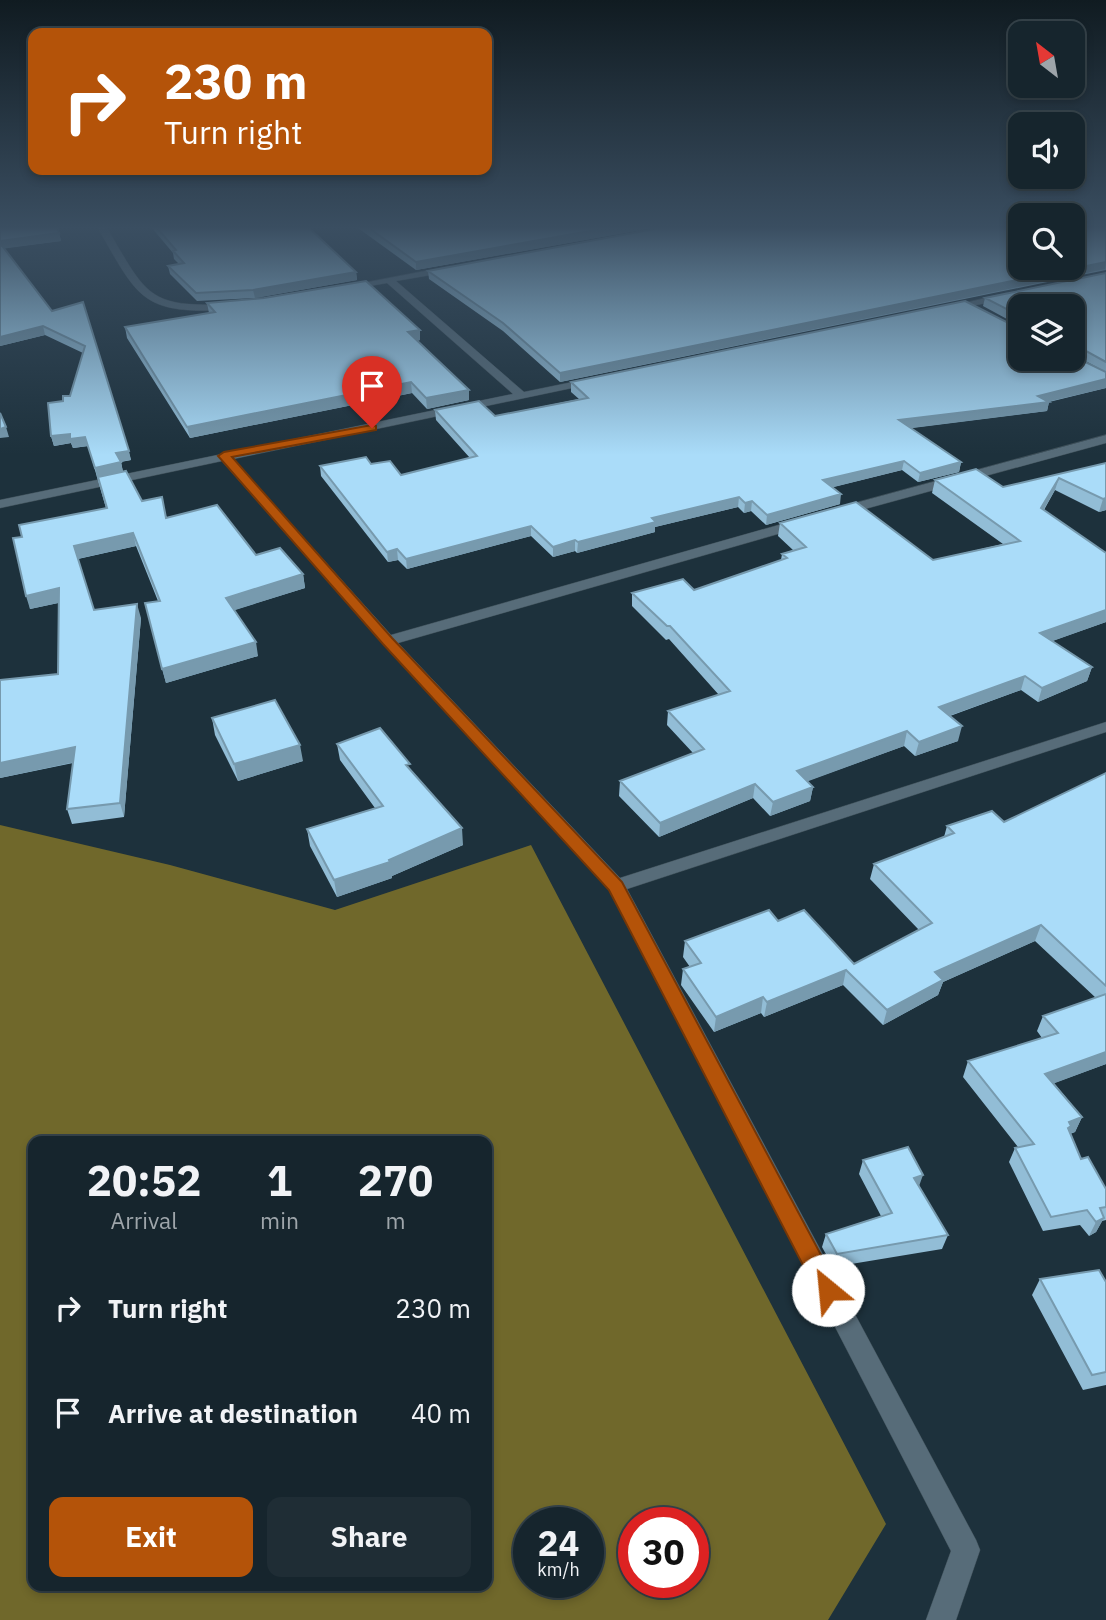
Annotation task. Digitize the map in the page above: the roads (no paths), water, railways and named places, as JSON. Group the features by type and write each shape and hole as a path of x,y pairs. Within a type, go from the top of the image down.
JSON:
{"street":[{"path":"161,304 176,308 241,306"},
{"path":"416,304 522,396"},
{"path":"939,310 965,304 987,316"},
{"path":"0,504 600,380"},
{"path":"388,641 1106,439"},
{"path":"224,456 388,641 616,886 966,1550 941,1620"},
{"path":"616,886 1106,727"}]}
